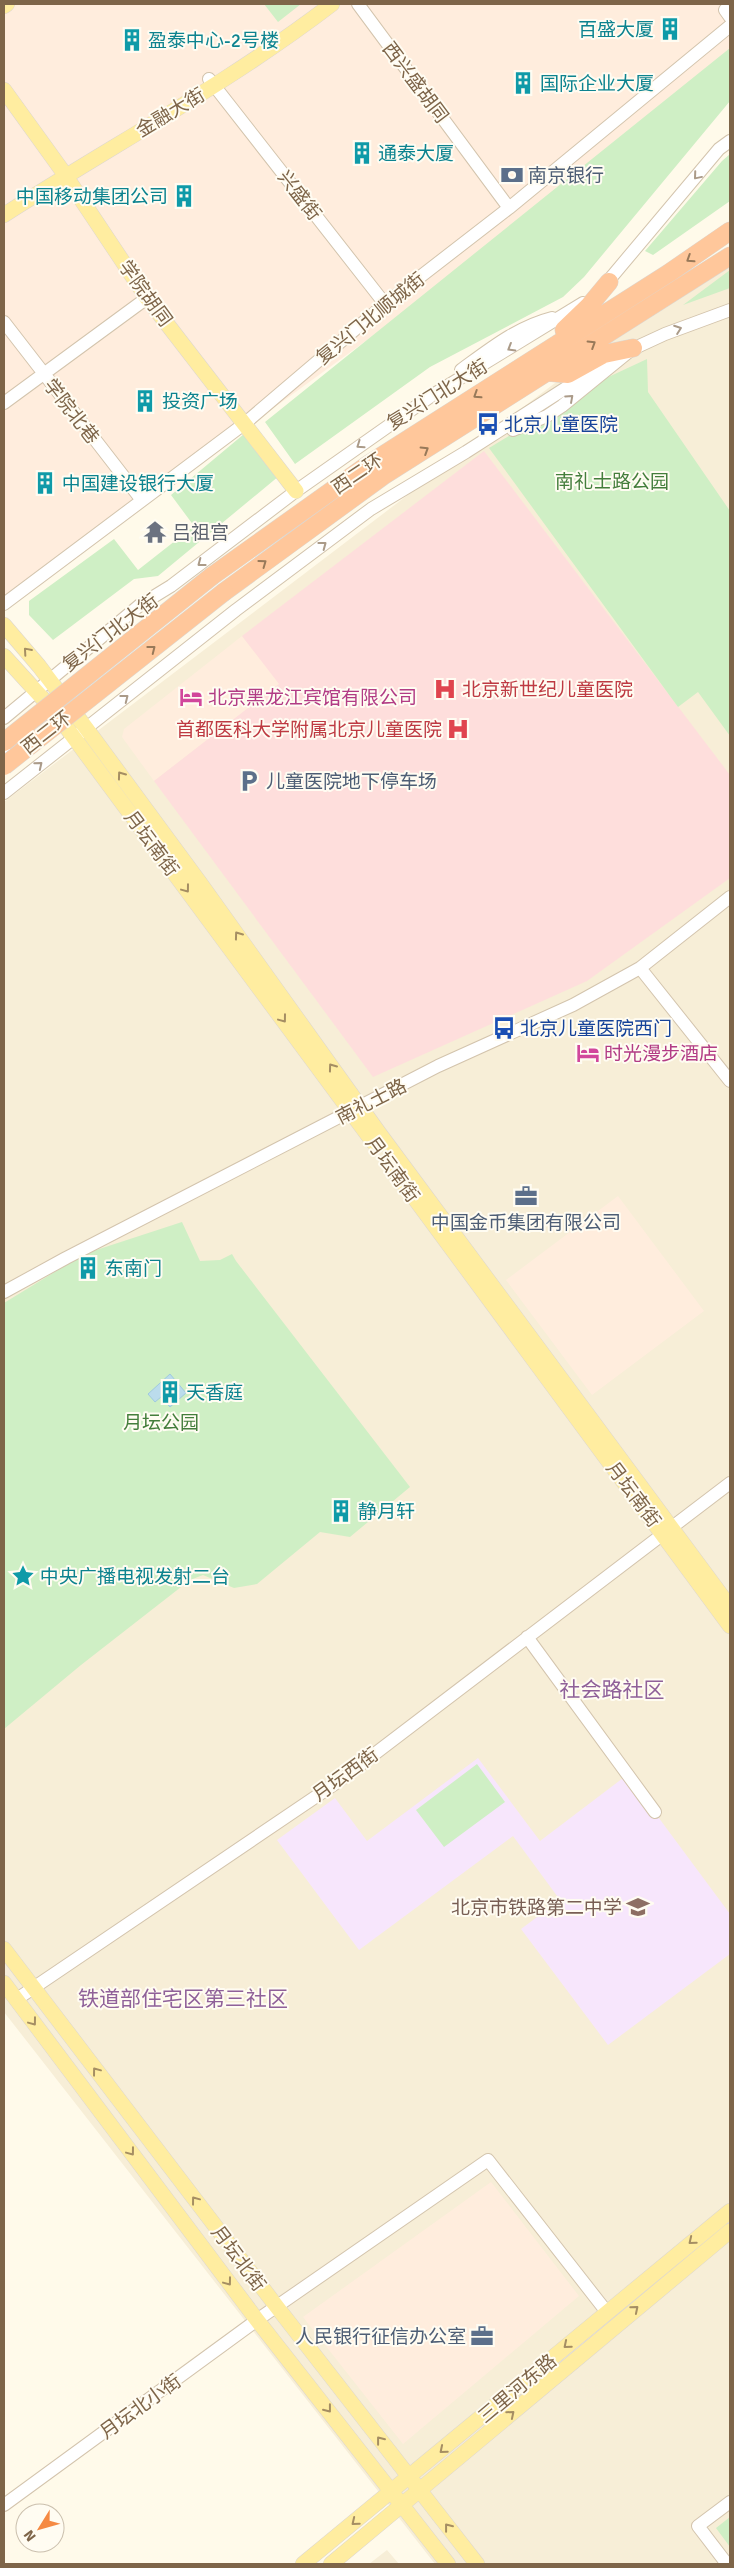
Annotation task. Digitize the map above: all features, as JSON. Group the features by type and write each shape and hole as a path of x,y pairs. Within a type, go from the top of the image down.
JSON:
{"highway":[{"name":"西二环","path":"4,742 212,576 369,464 730,232"},
{"name":"西二环","path":"4,766 224,592 383,476 730,256"},
{"path":"533,359 589,306 609,282"},
{"path":"547,372 568,374 604,354 633,348"}],"main road":[{"path":"211,82 318,4"},
{"name":"金融大街","path":"4,206 292,35 332,4"},
{"name":"学院胡同","path":"4,90 63,172 147,298 296,491"},
{"name":"金融大街","path":"4,215 63,172"},
{"path":"4,625 49,679 61,707"},
{"path":"4,656 36,692 61,707"},
{"name":"月坛南街","path":"61,707 86,728 356,1109"},
{"name":"月坛南街","path":"61,707 74,737 356,1109 667,1530 730,1607"},
{"name":"月坛南街","path":"667,1530 730,1626"},
{"name":"月坛北街","path":"4,1949 277,2307 477,2564"},
{"name":"月坛北街","path":"4,1983 257,2320 448,2564"},
{"name":"三里河东路","path":"330,2564 402,2505 414,2484 606,2311 730,2211"},
{"name":"三里河东路","path":"303,2564 392,2491 414,2484 730,2231"}],"street":[{"name":"西兴盛胡同","path":"358,4 509,208"},
{"name":"复兴门北顺城街","path":"4,604 141,499 244,424 385,304 509,208 730,26"},
{"name":"兴盛街","path":"211,82 385,304"},
{"path":"609,282 730,134"},
{"path":"719,149 730,141"},
{"name":"复兴门北大街","path":"4,718 140,605 171,586 296,491 399,418 502,341 542,320 571,312 609,282"},
{"path":"4,403 147,298"},
{"path":"4,793 236,610 371,509 466,452 485,447 520,426 547,416 633,348 730,310"},
{"name":"学院北巷","path":"4,322 141,499"},
{"path":"4,755 61,707"},
{"name":"南礼士路","path":"4,1292 75,1253 438,1066 573,1005 640,968 730,897"},
{"path":"640,968 730,1081"},
{"name":"月坛西街","path":"16,1999 339,1781 526,1636 730,1483"},
{"path":"526,1636 655,1812"},
{"name":"月坛北小街","path":"4,2506 257,2320 488,2160 606,2311"},
{"path":"727,2564 698,2526 730,2502"}],"shaded area":[{"path":"7,4 730,4 730,76 4,604 4,6"},
{"path":"730,250 730,2564 435,2564 4,2012 4,802"},
{"name":"首都医科大学附属北京儿童医院","path":"484,451 730,775 730,878 587,981 373,1077 154,781 279,684 242,636"},
{"path":"242,636 280,684 154,781 122,737 124,729"},
{"path":"618,1196 704,1311 592,1395 506,1280"},
{"name":"北京市铁路第二中学","path":"478,1758 540,1841 627,1775 730,1914 730,1954 608,2045 521,1929 560,1900 513,1836 359,1950 277,1840 335,1798 367,1841"},
{"path":"491,2182 579,2296 403,2444 303,2317"},
{"path":"387,2550 399,2564 369,2564"}],"green space":[{"path":"264,4 301,4 278,22"},
{"path":"730,48 730,101 584,277 563,297 430,367 295,464 265,422"},
{"path":"730,154 730,201 653,255 645,251 722,161"},
{"path":"730,270 730,288 683,305"},
{"name":"南礼士路公园","path":"647,359 648,392 730,511 730,736 698,692 678,707 489,448 602,380"},
{"path":"244,434 279,476 158,576 134,579 53,640 29,615 29,601 114,539 138,570 194,526 171,495"},
{"name":"月坛公园","path":"182,1222 200,1261 220,1260 232,1254 410,1487 350,1537 320,1532 257,1584 234,1588 203,1575 190,1580 81,1665 4,1729 4,1303 84,1254"},
{"path":"477,1764 505,1802 444,1847 416,1810"},
{"path":"730,2517 730,2547 716,2528"}],"water":[{"path":"170,1374 186,1393 170,1407 161,1397 155,1402 148,1394"}],"place":[{"name":"百盛大厦","path":"670,29"},
{"name":"盈泰中心-2号楼","path":"132,40"},
{"name":"国际企业大厦","path":"523,83"},
{"name":"通泰大厦","path":"362,153"},
{"name":"南京银行","path":"512,175"},
{"name":"中国移动集团公司","path":"184,196"},
{"name":"投资广场","path":"145,401"},
{"name":"北京儿童医院","path":"488,424"},
{"name":"中国建设银行大厦","path":"45,483"},
{"name":"吕祖宫","path":"155,532"},
{"name":"北京新世纪儿童医院","path":"445,689"},
{"name":"北京黑龙江宾馆有限公司","path":"191,697"},
{"name":"首都医科大学附属北京儿童医院","path":"458,729"},
{"name":"儿童医院地下停车场","path":"249,781"},
{"name":"北京儿童医院西门","path":"504,1028"},
{"name":"时光漫步酒店","path":"588,1053"},
{"name":"中国金币集团有限公司","path":"526,1196"},
{"name":"东南门","path":"88,1268"},
{"name":"天香庭","path":"170,1392"},
{"name":"静月轩","path":"341,1511"},
{"name":"中央广播电视发射二台","path":"23,1576"},
{"name":"北京市铁路第二中学","path":"638,1907"},
{"name":"人民银行征信办公室","path":"482,2336"}],"district":[{"name":"社会路社区","path":"612,1690"},
{"name":"铁道部住宅区第三社区","path":"183,1999"}]}
